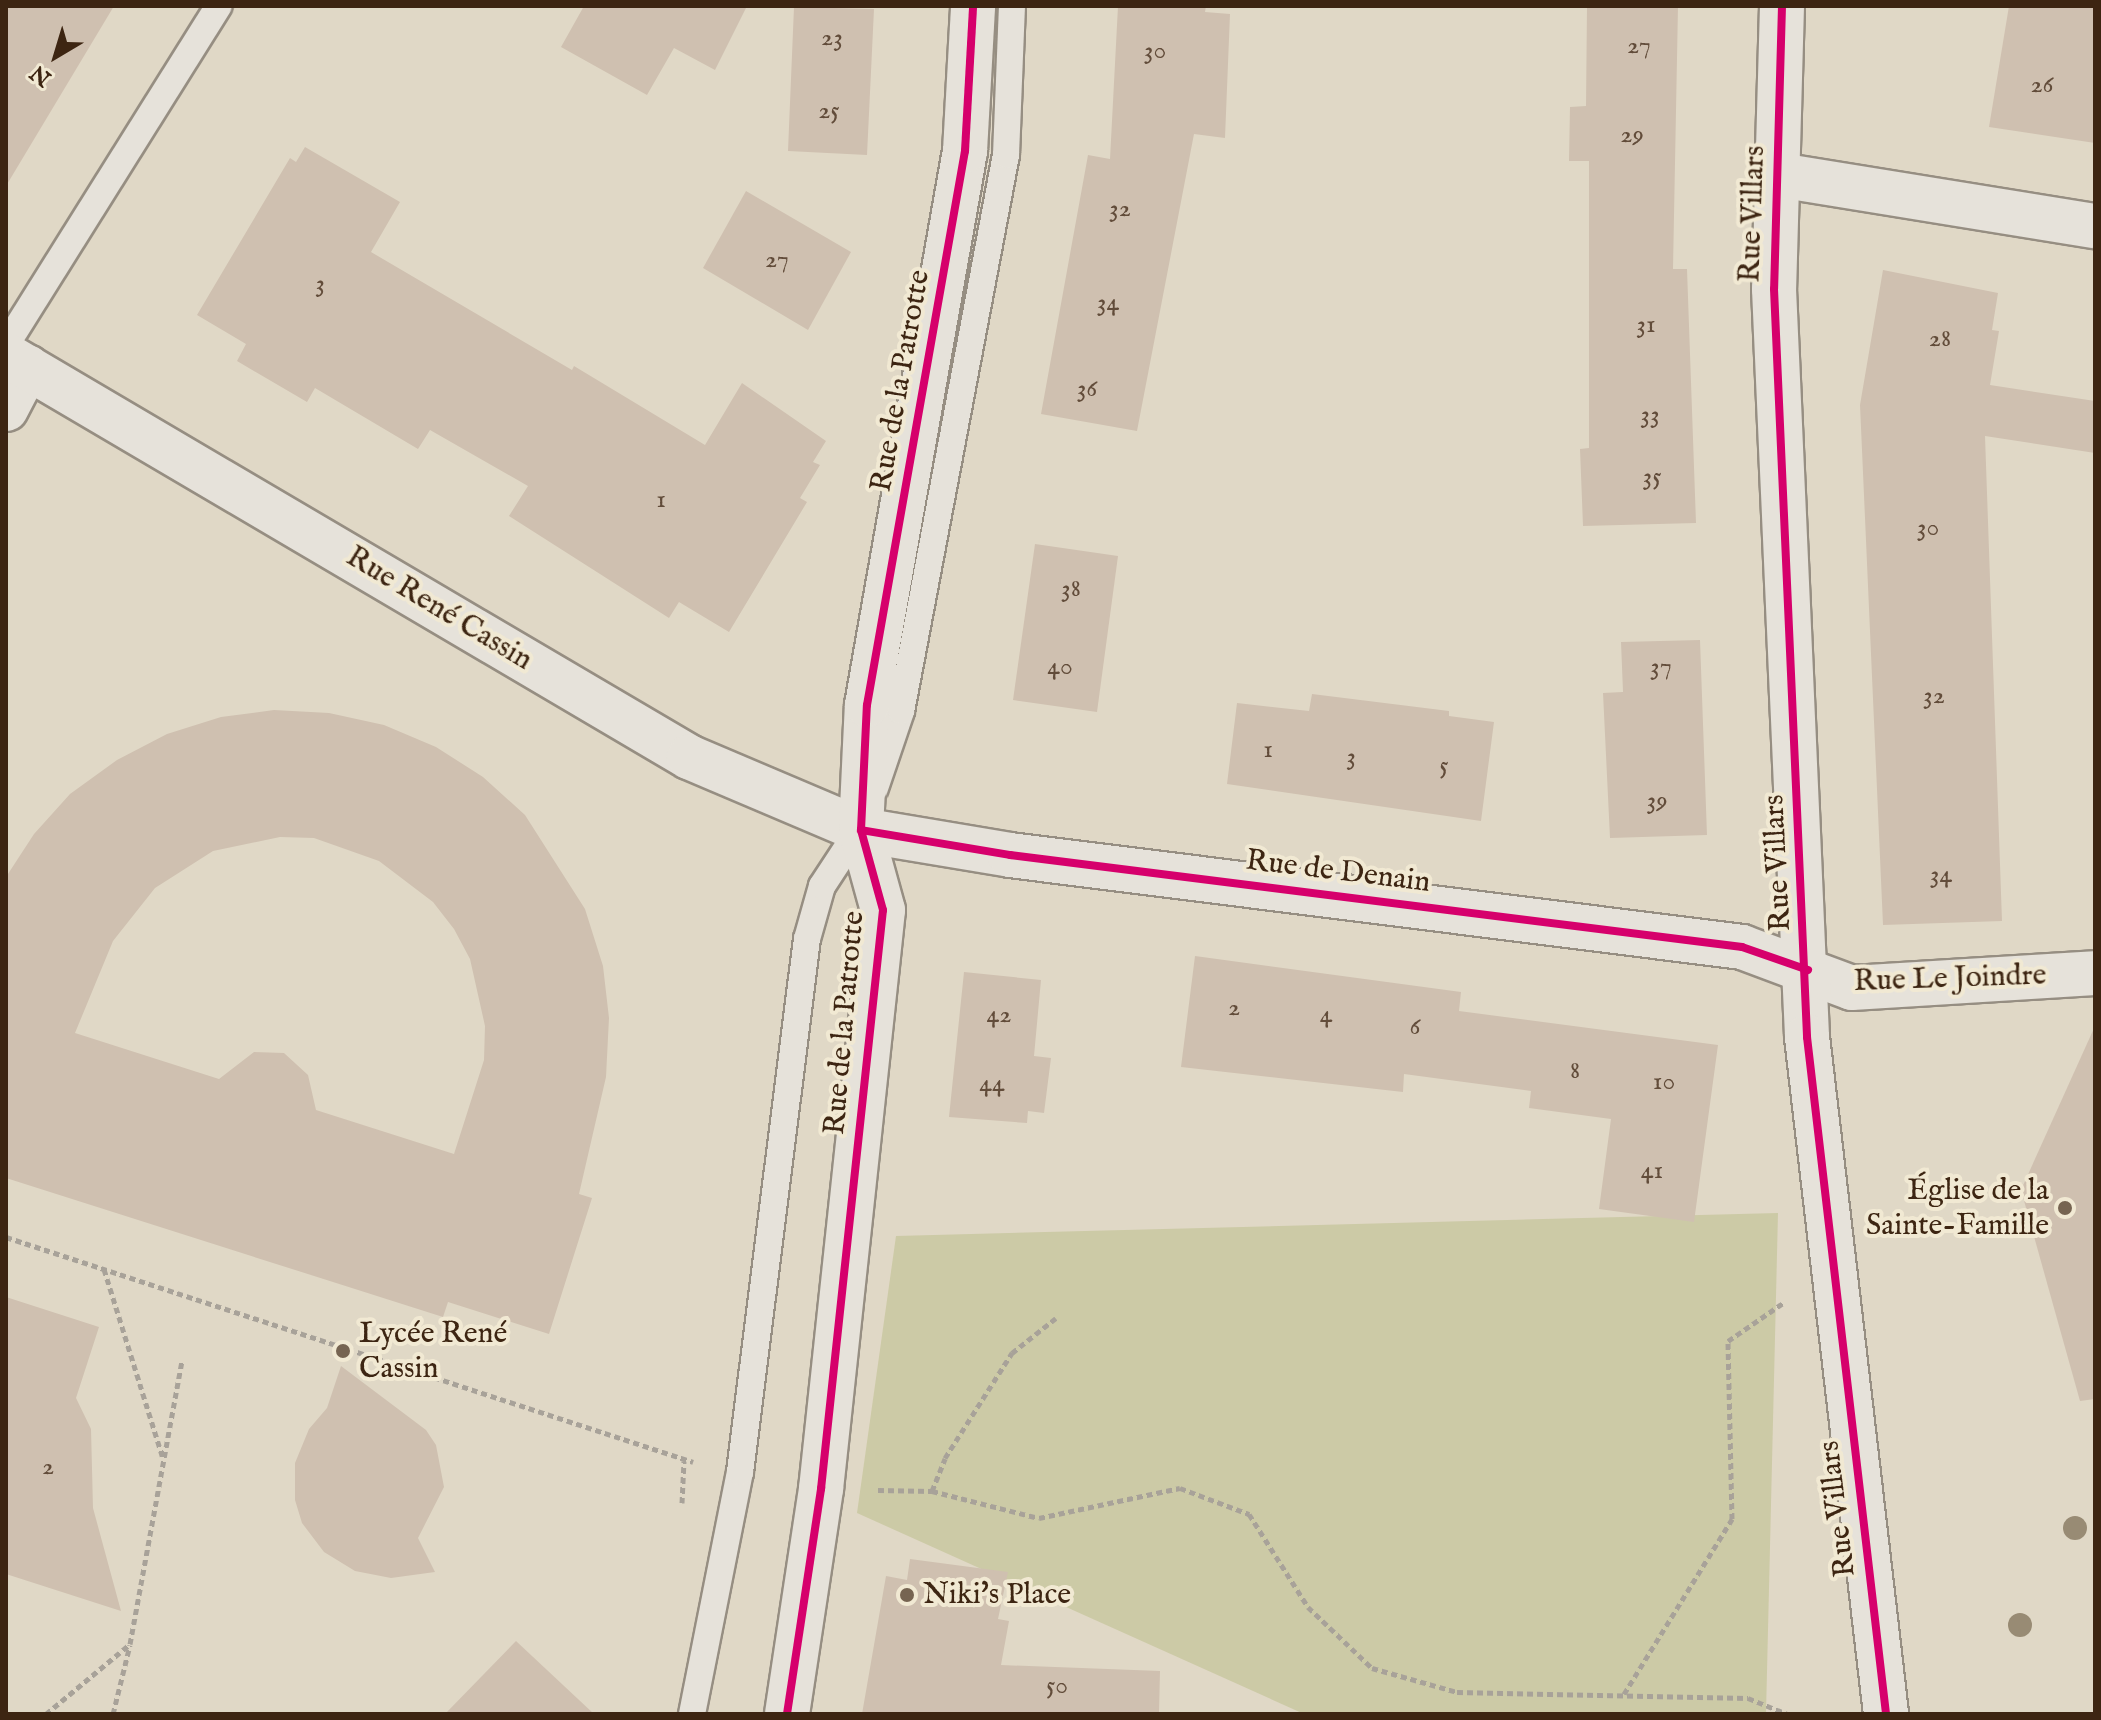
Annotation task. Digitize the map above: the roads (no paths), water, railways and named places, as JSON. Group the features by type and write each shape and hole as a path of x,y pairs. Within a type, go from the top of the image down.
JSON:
{"street":[{"name":"Rue de la Patrotte","path":"787,1714 821,1489 883,910 861,830 867,705 965,151 973,6"},
{"name":"Rue Villars","path":"1782,6 1774,289 1808,970 1807,1037 1886,1714"},
{"name":"Rue Villars","path":"1779,175 2095,226"},
{"path":"6,409 13,356"},
{"name":"Rue René Cassin","path":"13,356 689,757 861,830"},
{"name":"Rue de Denain","path":"861,830 1010,855 1742,947 1808,970"},
{"name":"Rue Le Joindre","path":"1808,970 1852,988 2095,973"}],"lane":[{"path":"13,356 219,6"},
{"name":"Rue de la Patrotte","path":"692,1714 740,1472 807,939 822,886 861,830 901,711 1003,171 1012,6"}],"place":[{"name":"Église de la Sainte-Famille","path":"2065,1208"},
{"name":"Lycée René Cassin","path":"343,1351"},
{"name":"Niki's Place","path":"907,1595"}]}
